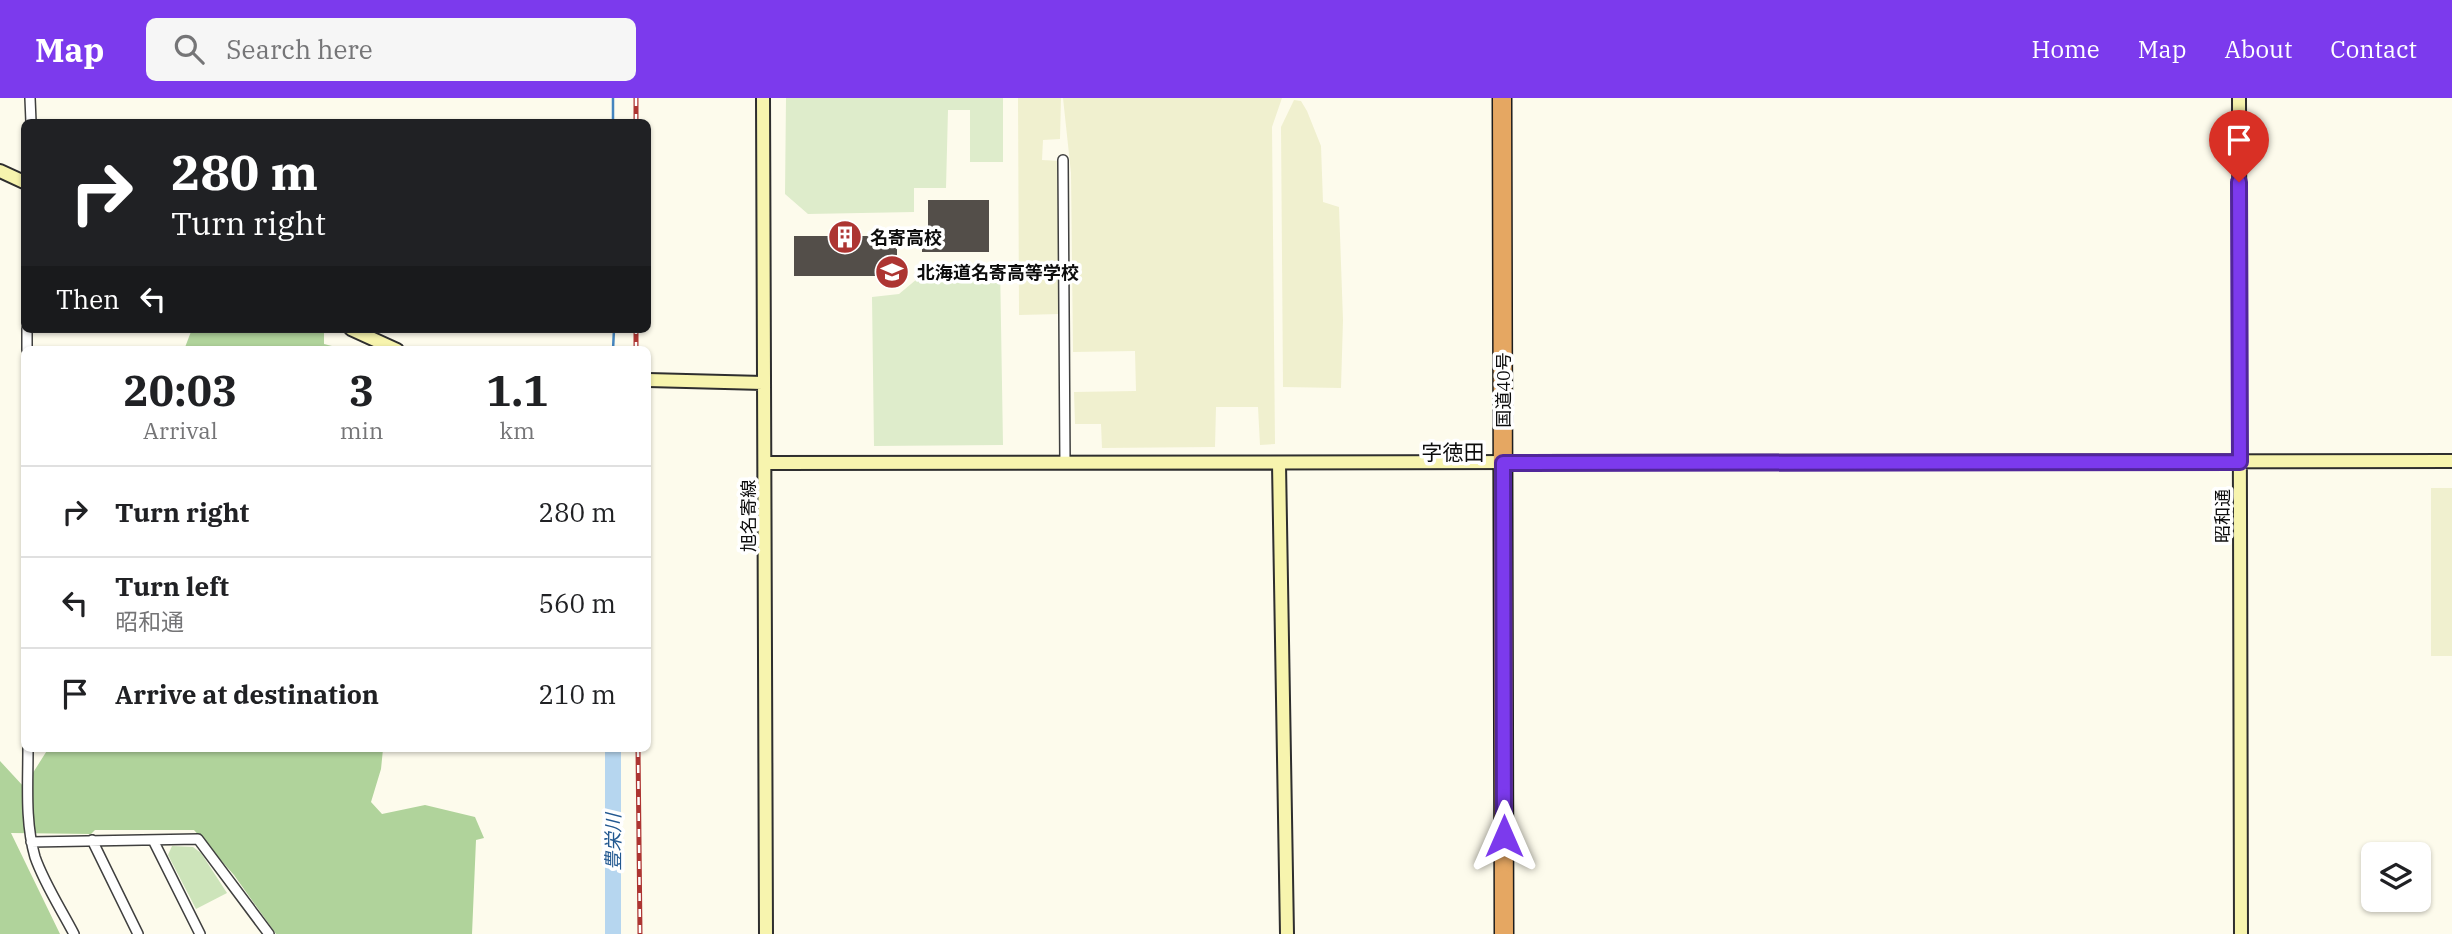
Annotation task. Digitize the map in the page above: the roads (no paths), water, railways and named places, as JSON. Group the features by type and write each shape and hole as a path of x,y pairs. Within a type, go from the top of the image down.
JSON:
{"highway":[{"name":"国道40号","path":"1502,98 1504,934"}],"street":[{"path":"30,98 31,119"},
{"name":"旭名寄線","path":"763,98 766,934"},
{"name":"昭和通","path":"2239,98 2241,934"},
{"path":"1063,160 1065,463"},
{"path":"0,171 21,181"},
{"path":"360,333 388,346"},
{"path":"651,380 763,383"},
{"path":"765,463 2452,461"},
{"path":"1279,464 1287,934"},
{"path":"28,752 31,842 36,860 74,934"},
{"path":"31,842 198,839 269,934"},
{"path":"92,840 138,934"},
{"path":"153,840 200,934"}],"waterway":[{"name":"豊栄川","path":"613,98 613,119"},
{"name":"豊栄川","path":"613,346 614,333"},
{"name":"豊栄川","path":"613,752 613,934"}],"railway":[{"path":"636,98 636,119"},
{"path":"636,333 636,346"},
{"path":"638,752 640,934"}],"place":[{"name":"名寄高校","path":"845,237"},
{"name":"北海道名寄高等学校","path":"892,272"}],"district":[{"name":"字徳田","path":"1453,452"}]}
